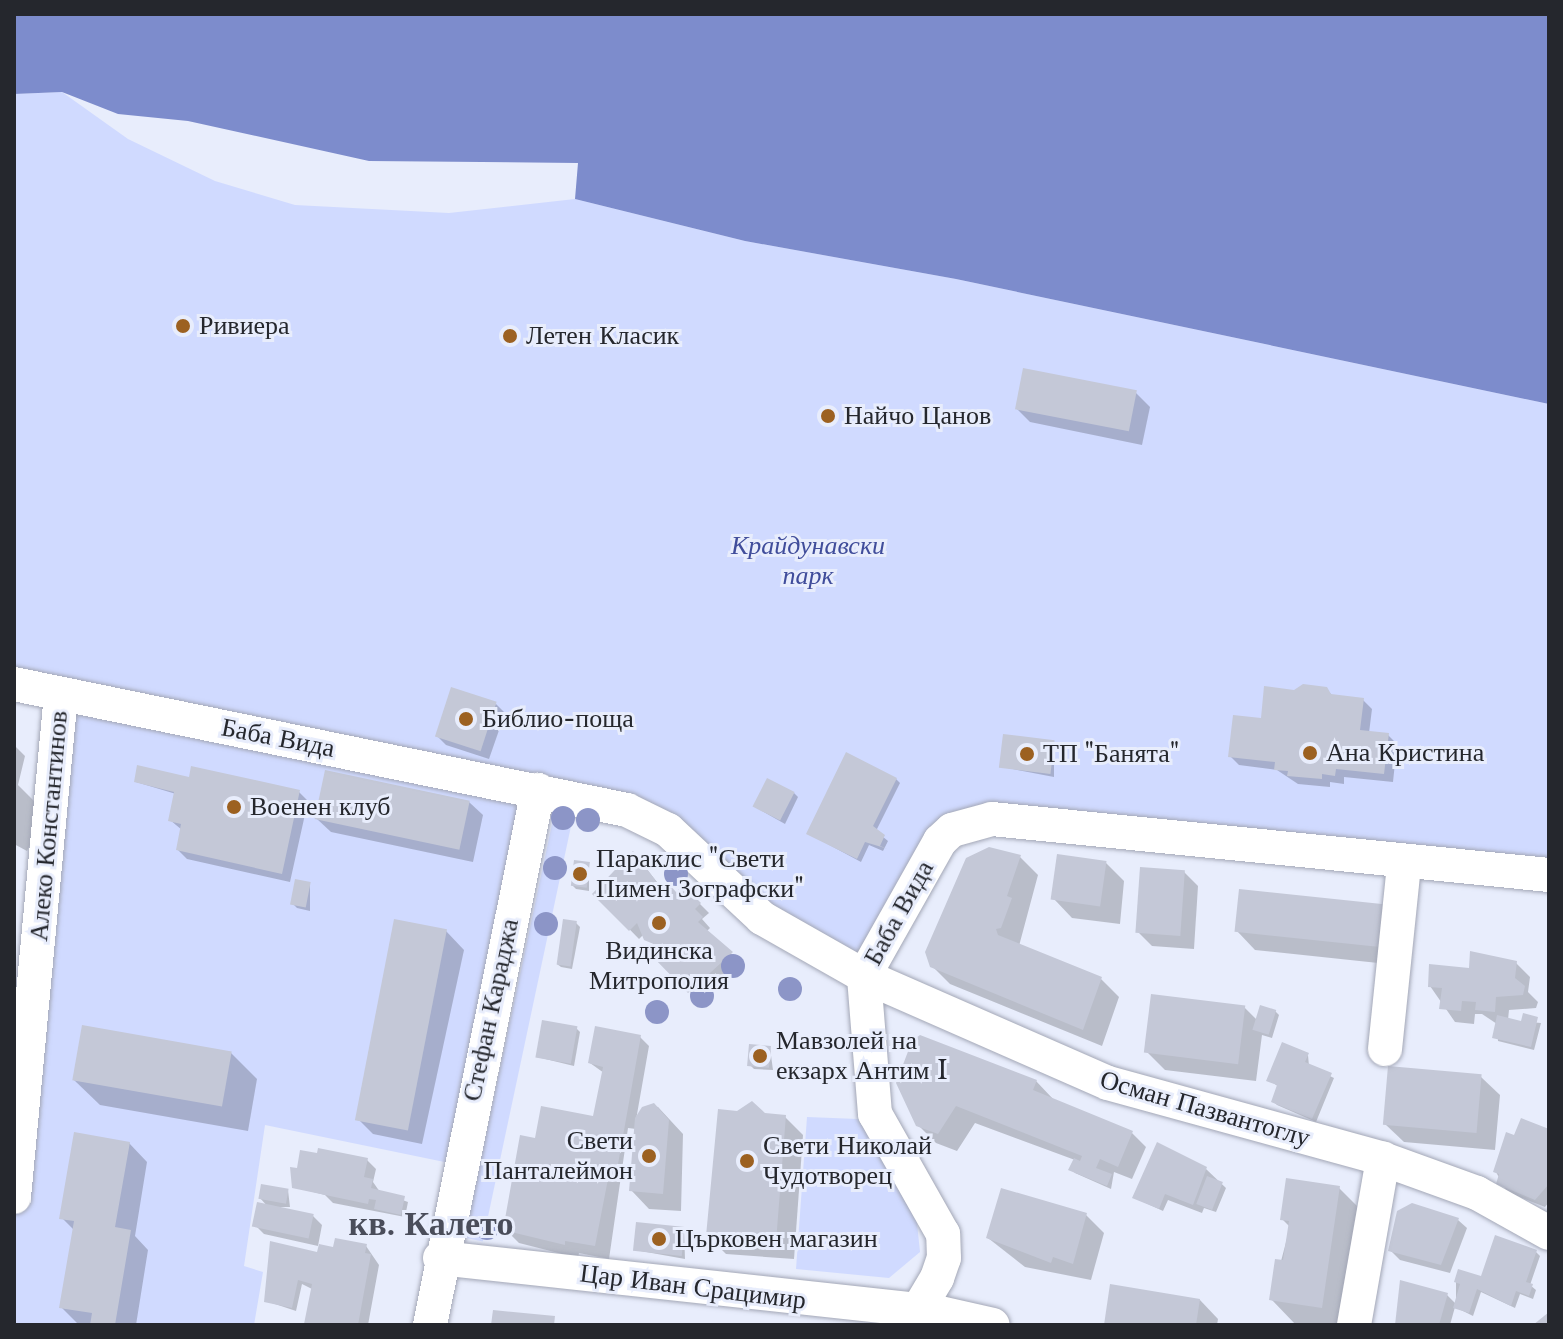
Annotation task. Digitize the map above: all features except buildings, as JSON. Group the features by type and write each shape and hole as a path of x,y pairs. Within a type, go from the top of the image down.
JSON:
{"street":[{"name":"Баба Вида","path":"14,684 538,790 651,819 762,918 864,976 940,841 971,822 992,819 1404,864 1549,875"},
{"name":"Алеко Константинов","path":"14,1197 61,694"},
{"name":"Стефан Караджа","path":"430,1325 440,1258 538,790"},
{"path":"1385,1049 1404,864"},
{"name":"Осман Пазвантоглу","path":"864,976 1108,1083 1383,1159 1477,1193 1549,1233"},
{"path":"864,976 875,1114 943,1234 944,1258 912,1319"},
{"path":"1354,1325 1383,1159"},
{"name":"Цар Иван Срацимир","path":"440,1258 912,1319 971,1317 993,1325"}],"green space":[{"name":"Крайдунавски парк","path":"62,92 128,139 215,181 295,205 449,213 575,199 745,241 956,279 1549,404 1549,875 971,822 864,976 690,850 538,790 459,1165 265,1125 244,1266 263,1272 254,1325 14,1325 14,1197 61,695 14,684 14,94"},
{"path":"555,810 574,814 483,1241 464,1237"},
{"path":"807,1117 858,1119 916,1214 920,1252 889,1278 796,1269"}],"water":[{"path":"14,14 1549,14 1549,404 956,279 745,241 575,199 578,163 369,161 188,121 118,114 62,92 14,94"}],"place":[{"name":"Ривиера","path":"183,326"},
{"name":"Летен Класик","path":"510,336"},
{"name":"Найчо Цанов","path":"828,416"},
{"name":"Библио-поща","path":"466,719"},
{"name":"Ана Кристина","path":"1310,753"},
{"name":"ТП \"Банята\"","path":"1027,754"},
{"name":"Военен клуб","path":"234,807"},
{"name":"Параклис \"Свети Пимен Зографски\"","path":"580,874"},
{"name":"Видинска Митрополия","path":"659,923"},
{"name":"Мавзолей на екзарх Антим I","path":"760,1056"},
{"name":"Свети Панталеймон","path":"649,1156"},
{"name":"Свети Николай Чудотворец","path":"747,1161"},
{"name":"Църковен магазин","path":"659,1239"}],"district":[{"name":"кв. Калето","path":"431,1224"}]}
